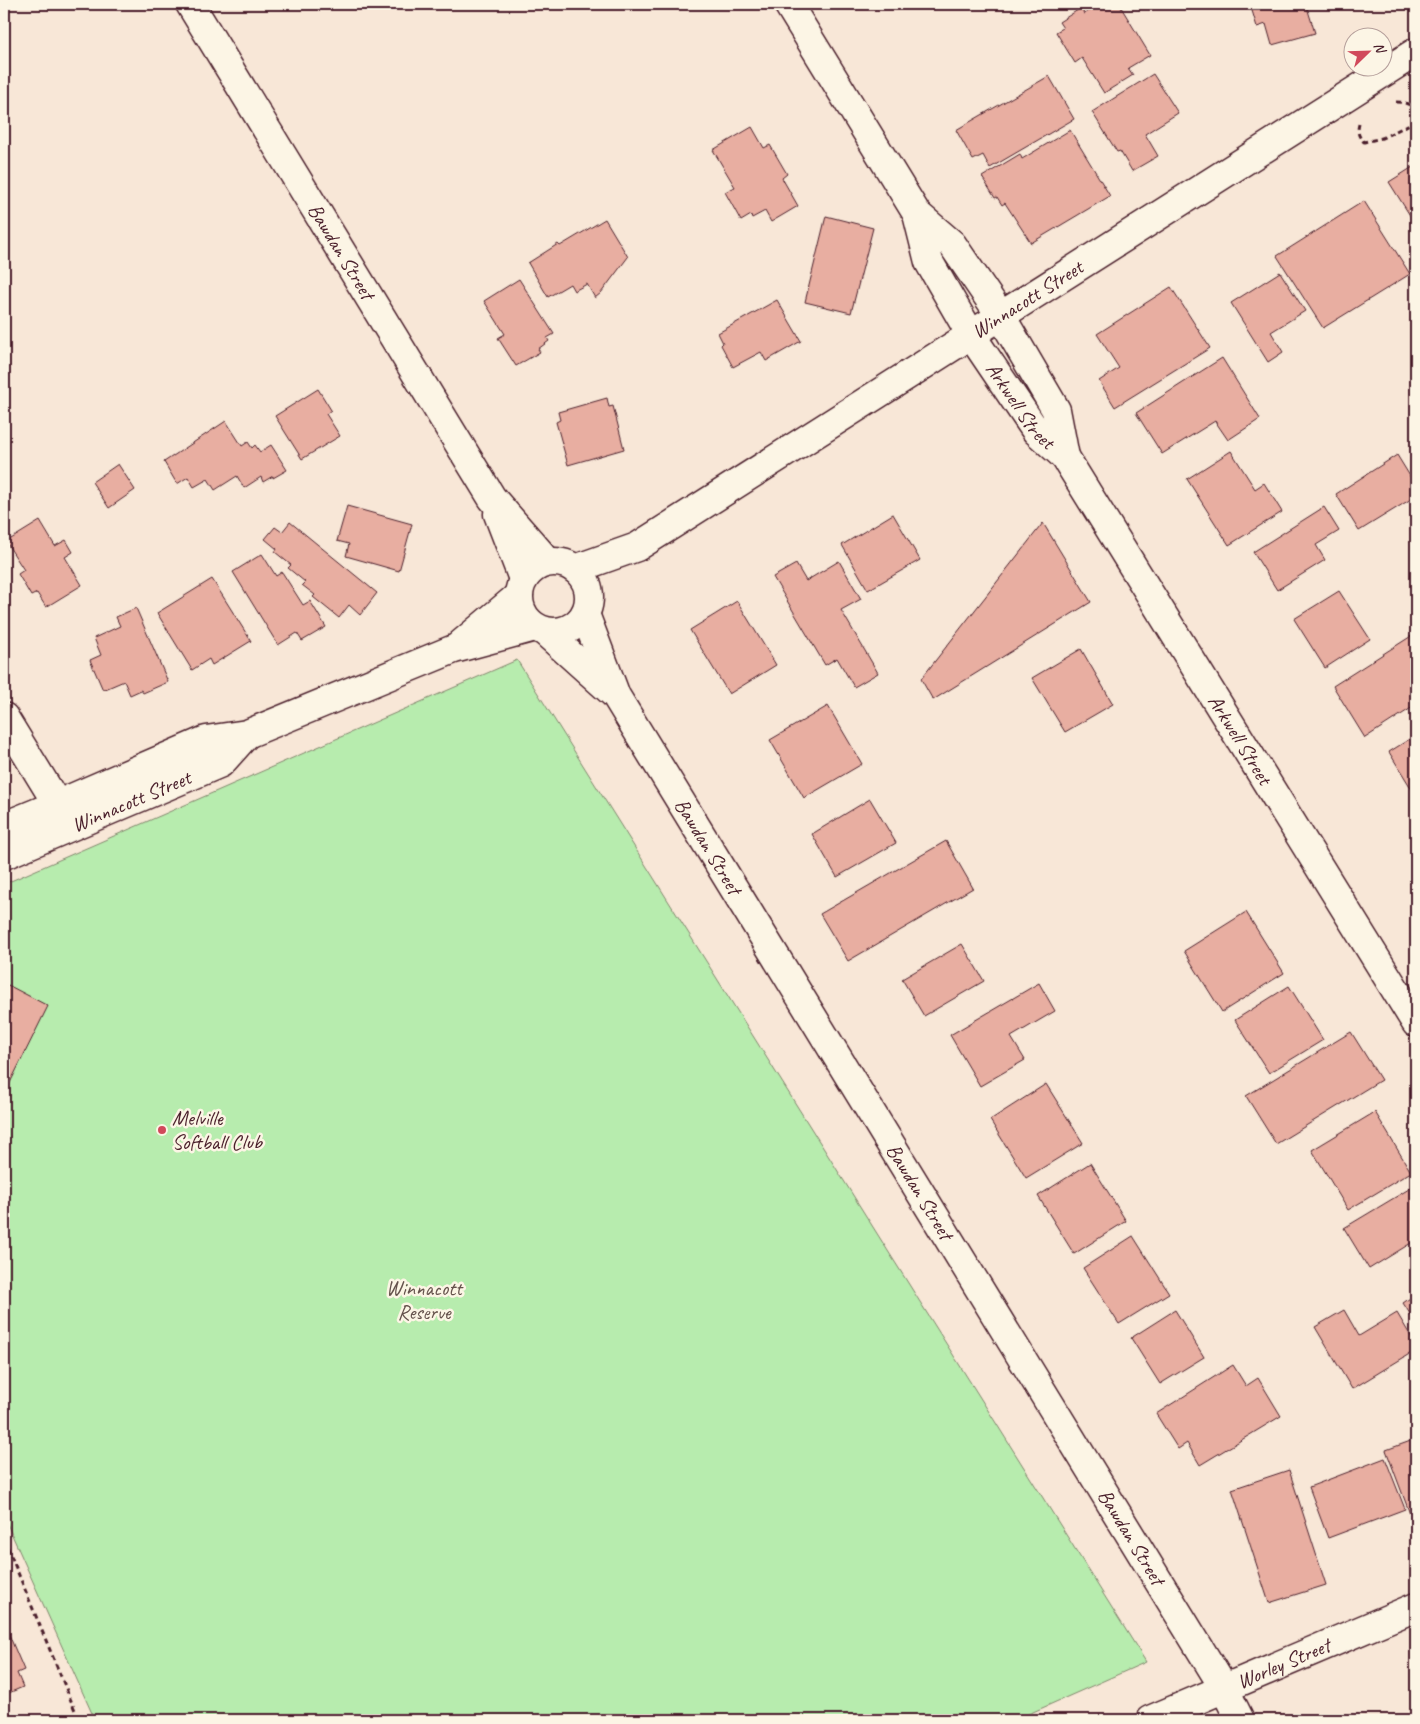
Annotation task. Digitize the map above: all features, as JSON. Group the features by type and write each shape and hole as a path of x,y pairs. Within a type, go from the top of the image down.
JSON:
{"street":[{"name":"Bawdan Street","path":"190,4 492,498 548,562"},
{"name":"Arkwell Street","path":"788,4 918,214 952,244 1001,316 1056,410 1065,457"},
{"name":"Winnacott Street","path":"575,568 637,547 1416,52"},
{"name":"Arkwell Street","path":"918,214 929,262 971,335 1036,431 1065,457 1416,1023"},
{"name":"Bawdan Street","path":"492,498 520,588"},
{"name":"Winnacott Street","path":"587,605 637,547"},
{"path":"548,562 562,563 575,568 584,580 587,605 574,627 564,631 554,632 540,629 527,621 522,613 520,588 534,567 548,562"},
{"name":"Winnacott Street","path":"454,650 520,588"},
{"name":"Bawdan Street","path":"587,605 616,696 1224,1688 1240,1720"},
{"name":"Bawdan Street","path":"540,629 616,696"},
{"name":"Winnacott Street","path":"4,855 65,815 206,740 247,734 454,650 540,629"},
{"path":"4,717 65,815"},
{"name":"Winnacott Street","path":"4,826 65,815"},
{"name":"Worley Street","path":"1150,1720 1416,1607"}],"path":[{"path":"1392,103 1410,104 1416,109"},
{"path":"1363,118 1359,123 1358,131 1359,137 1364,142 1382,138 1416,121"},
{"path":"4,1539 79,1720"}],"green space":[{"name":"Winnacott Reserve","path":"517,660 1146,1662 1015,1720 95,1720 4,1517 4,884"}],"building":[{"path":"1102,4 1119,4 1150,55 1128,68 1133,75 1104,93 1082,58 1075,63 1056,32 1063,28 1059,22 1081,8 1084,14"},
{"path":"1250,4 1306,4 1315,33 1272,45 1266,24 1257,27"},
{"path":"1153,74 1178,113 1145,134 1158,156 1132,171 1120,151 1117,152 1092,112"},
{"path":"1049,76 1074,119 990,168 983,155 973,160 956,130"},
{"path":"752,127 764,148 770,145 787,174 782,178 798,206 771,222 765,211 752,218 751,215 741,221 725,192 735,187 713,150"},
{"path":"1070,130 1110,196 1031,243 1005,203 1002,205 997,197 995,198 982,177 1020,154 1022,159"},
{"path":"1416,165 1416,225 1389,182"},
{"path":"1364,201 1410,274 1323,328 1277,256"},
{"path":"826,216 873,228 851,313 805,302"},
{"path":"605,219 628,257 601,293 595,298 587,284 574,291 570,284 548,297 528,263 558,244 560,246"},
{"path":"1280,272 1305,311 1271,332 1283,352 1268,362 1231,303"},
{"path":"519,279 554,334 547,338 549,341 538,349 540,352 516,366 498,338 505,334 484,301"},
{"path":"1171,287 1210,348 1115,407 1099,381 1119,368 1097,334"},
{"path":"777,300 801,341 766,361 761,352 733,367 721,345 723,343 718,333"},
{"path":"1222,358 1260,419 1228,440 1215,421 1162,454 1136,413"},
{"path":"318,389 331,410 326,414 340,436 302,459 275,416"},
{"path":"607,398 609,407 613,406 624,449 568,465 556,422 560,420 558,412"},
{"path":"226,421 242,446 248,442 252,448 255,445 260,452 271,445 287,470 263,482 261,477 244,488 237,476 215,490 208,479 194,487 188,477 177,484 164,462"},
{"path":"1231,451 1255,489 1264,483 1282,512 1229,545 1187,479"},
{"path":"1397,455 1416,486 1416,496 1359,531 1336,494"},
{"path":"118,464 135,490 109,508 92,482"},
{"path":"347,506 412,524 399,571 346,556 349,544 337,541"},
{"path":"1324,507 1339,531 1316,545 1325,560 1277,590 1253,552"},
{"path":"893,514 920,560 868,590 842,545"},
{"path":"40,521 55,546 66,540 73,552 65,557 82,585 46,607 37,593 31,596 18,574 24,570 6,542"},
{"path":"290,522 377,593 360,615 349,605 339,618 313,597 315,595 302,585 305,582 288,568 291,565 275,552 277,549 265,539 275,527 282,532"},
{"path":"1043,523 1091,602 933,700 921,679"},
{"path":"262,554 276,576 282,572 303,605 310,601 326,627 302,641 297,633 278,645 233,572"},
{"path":"839,561 861,599 841,610 878,673 854,687 837,658 825,665 773,577 796,564 806,581"},
{"path":"212,579 251,641 212,665 209,659 192,670 157,613"},
{"path":"1339,591 1370,639 1325,668 1294,619"},
{"path":"737,601 776,665 729,694 690,630"},
{"path":"136,608 168,682 143,693 141,690 130,695 124,681 103,690 90,660 101,655 94,638 120,626 116,617"},
{"path":"1416,633 1416,705 1365,738 1333,686"},
{"path":"1081,649 1113,704 1065,732 1032,678"},
{"path":"828,706 862,764 804,798 770,740"},
{"path":"1416,735 1416,796 1389,752"},
{"path":"870,799 896,843 837,877 812,834"},
{"path":"946,841 973,888 848,961 820,914"},
{"path":"1246,912 1284,973 1222,1012 1184,951"},
{"path":"962,944 984,981 924,1016 902,979"},
{"path":"4,983 48,1006 4,1095"},
{"path":"1039,983 1055,1011 1011,1037 1025,1060 980,1086 950,1035"},
{"path":"1289,986 1323,1040 1269,1073 1235,1020"},
{"path":"1351,1032 1381,1080 1276,1144 1246,1096"},
{"path":"1046,1084 1083,1143 1026,1178 990,1120"},
{"path":"1375,1112 1411,1172 1348,1210 1312,1150"},
{"path":"1090,1163 1126,1221 1074,1254 1038,1196"},
{"path":"1414,1186 1416,1190 1416,1240 1369,1269 1344,1228"},
{"path":"1133,1236 1169,1293 1119,1324 1083,1268"},
{"path":"1416,1294 1416,1323 1403,1303"},
{"path":"1175,1310 1204,1357 1160,1384 1131,1338"},
{"path":"1344,1310 1359,1336 1397,1313 1416,1345 1416,1350 1352,1389 1315,1327"},
{"path":"1233,1365 1246,1386 1258,1378 1281,1416 1200,1465 1187,1443 1178,1449 1156,1414"},
{"path":"1416,1439 1416,1530 1386,1450"},
{"path":"1385,1458 1405,1509 1328,1538 1309,1487"},
{"path":"1289,1470 1326,1585 1269,1603 1232,1489"},
{"path":"4,1623 24,1670 17,1673 23,1687 4,1695"}],"place":[{"name":"Melville Softball Club","path":"162,1130"}]}
